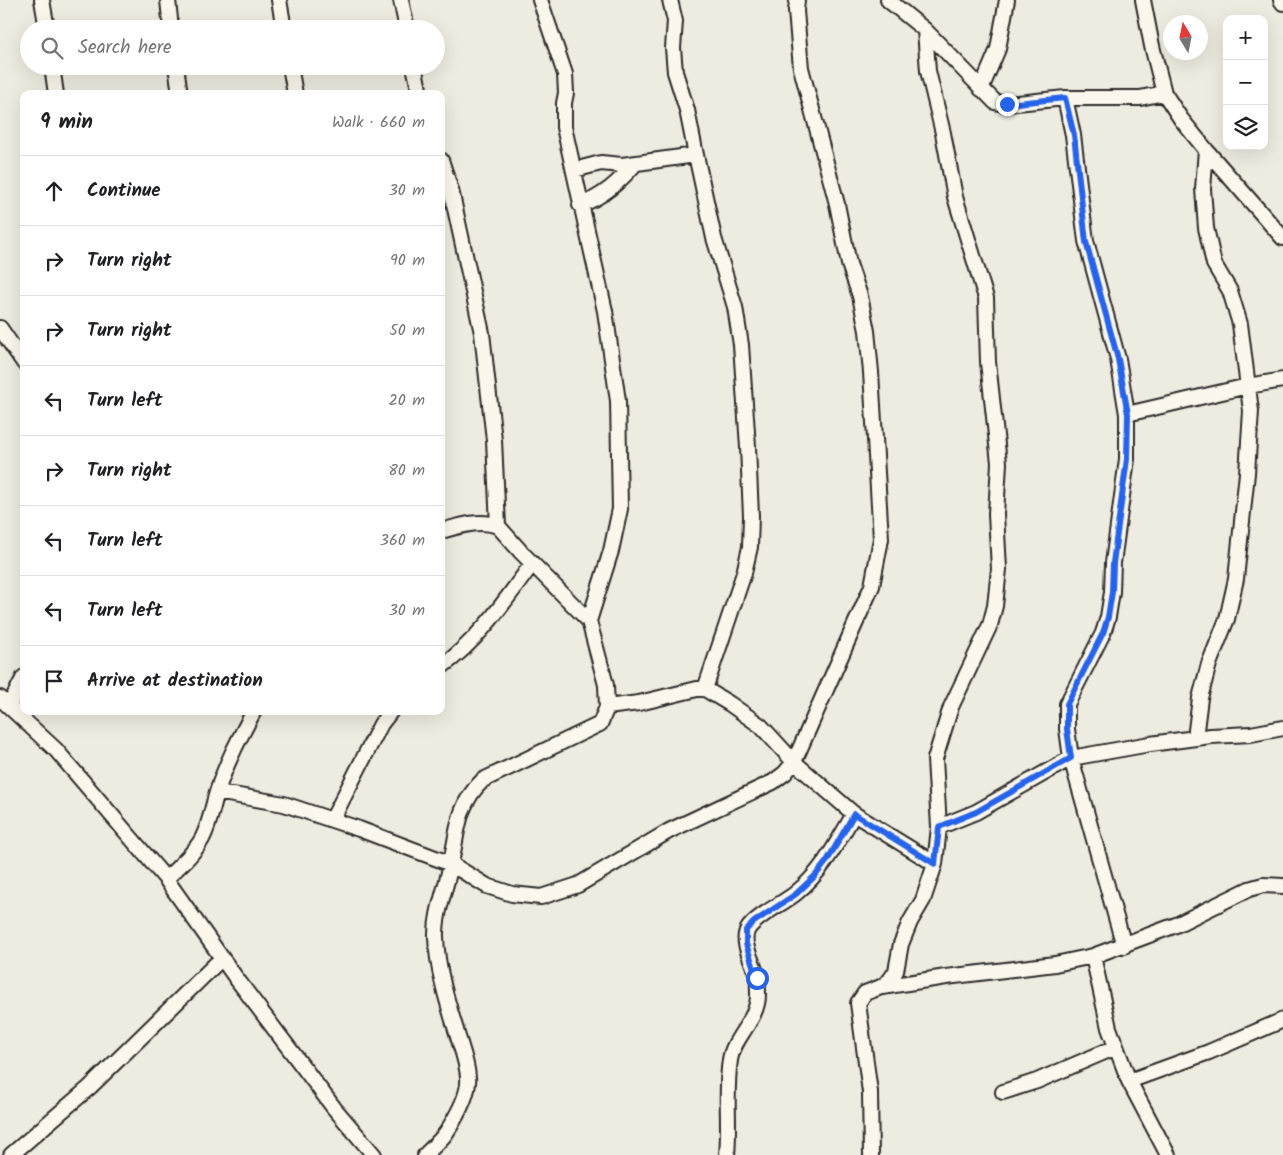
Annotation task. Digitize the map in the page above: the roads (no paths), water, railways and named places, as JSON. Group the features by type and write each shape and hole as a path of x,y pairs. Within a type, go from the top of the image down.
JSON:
{"street":[{"path":"42,0 45,20"},
{"path":"168,0 170,20"},
{"path":"280,0 283,20"},
{"path":"401,0 404,20"},
{"path":"540,0 565,74 564,127 605,311 618,402 620,509 611,550 589,621"},
{"path":"670,0 675,21 673,48 675,72 687,110 714,238 735,307 741,345 750,516 750,547 744,573 705,689"},
{"path":"217,792 284,804 451,864 487,886 512,894 540,898 578,886 669,831 772,782 785,773 794,762 872,586 881,539 872,372 867,331 860,296 849,264 837,204 802,68 796,11 797,0"},
{"path":"888,0 925,30 995,102 1007,104 1065,98 1140,98 1164,93"},
{"path":"980,88 998,49 1007,0"},
{"path":"1143,0 1164,93 1181,119 1206,150 1283,238"},
{"path":"1281,0 1283,4"},
{"path":"881,987 896,972 901,944 910,922 923,900 935,864 939,827 935,758 951,707 982,644 995,606 999,569 996,514 999,463 988,362 986,298 954,197 943,133 928,71 925,30"},
{"path":"53,75 55,90"},
{"path":"177,75 179,90"},
{"path":"292,75 294,90"},
{"path":"416,75 419,90"},
{"path":"1065,98 1074,135 1086,242 1118,359 1128,414 1127,459 1108,617 1103,633 1067,704 1067,729 1071,758 1124,946"},
{"path":"1196,738 1200,698 1209,664 1227,618 1236,579 1251,411 1240,324 1230,291 1214,264 1206,228 1203,189 1206,150"},
{"path":"574,170 602,163 622,165 696,156"},
{"path":"580,205 594,200 617,184 635,164"},
{"path":"445,172 451,190 482,333 494,440 498,526"},
{"path":"0,328 20,357"},
{"path":"1128,414 1248,386 1283,380"},
{"path":"425,1155 445,1134 463,1103 469,1079 450,1012 440,966 436,936 440,905 451,864 456,828 464,803 483,780 600,724 607,707 606,685 589,621 532,564 498,526 488,522 463,525 445,530"},
{"path":"445,664 483,630 532,564"},
{"path":"20,682 5,702 56,750 166,879 222,958 334,1108 374,1155"},
{"path":"607,707 639,703 697,689 705,689 761,726 794,762 854,814 935,864"},
{"path":"166,879 192,853 201,840 208,826 217,792 232,754 252,715"},
{"path":"332,820 381,724 388,715"},
{"path":"939,827 976,812 1071,758 1150,744 1251,734 1283,728"},
{"path":"727,1155 730,1060 733,1048 752,1017 758,997 757,978 746,944 746,930 754,922 796,894 815,876 827,861 854,814"},
{"path":"872,1155 870,1092 858,1003 865,993 881,987 1055,964 1093,956 1176,925 1249,889 1263,885 1283,886"},
{"path":"1093,956 1109,1028 1116,1047 1129,1081 1168,1155"},
{"path":"11,1155 90,1087 222,958"},
{"path":"1129,1081 1209,1052 1283,1020"},
{"path":"1003,1092 1037,1081 1116,1047"}]}
